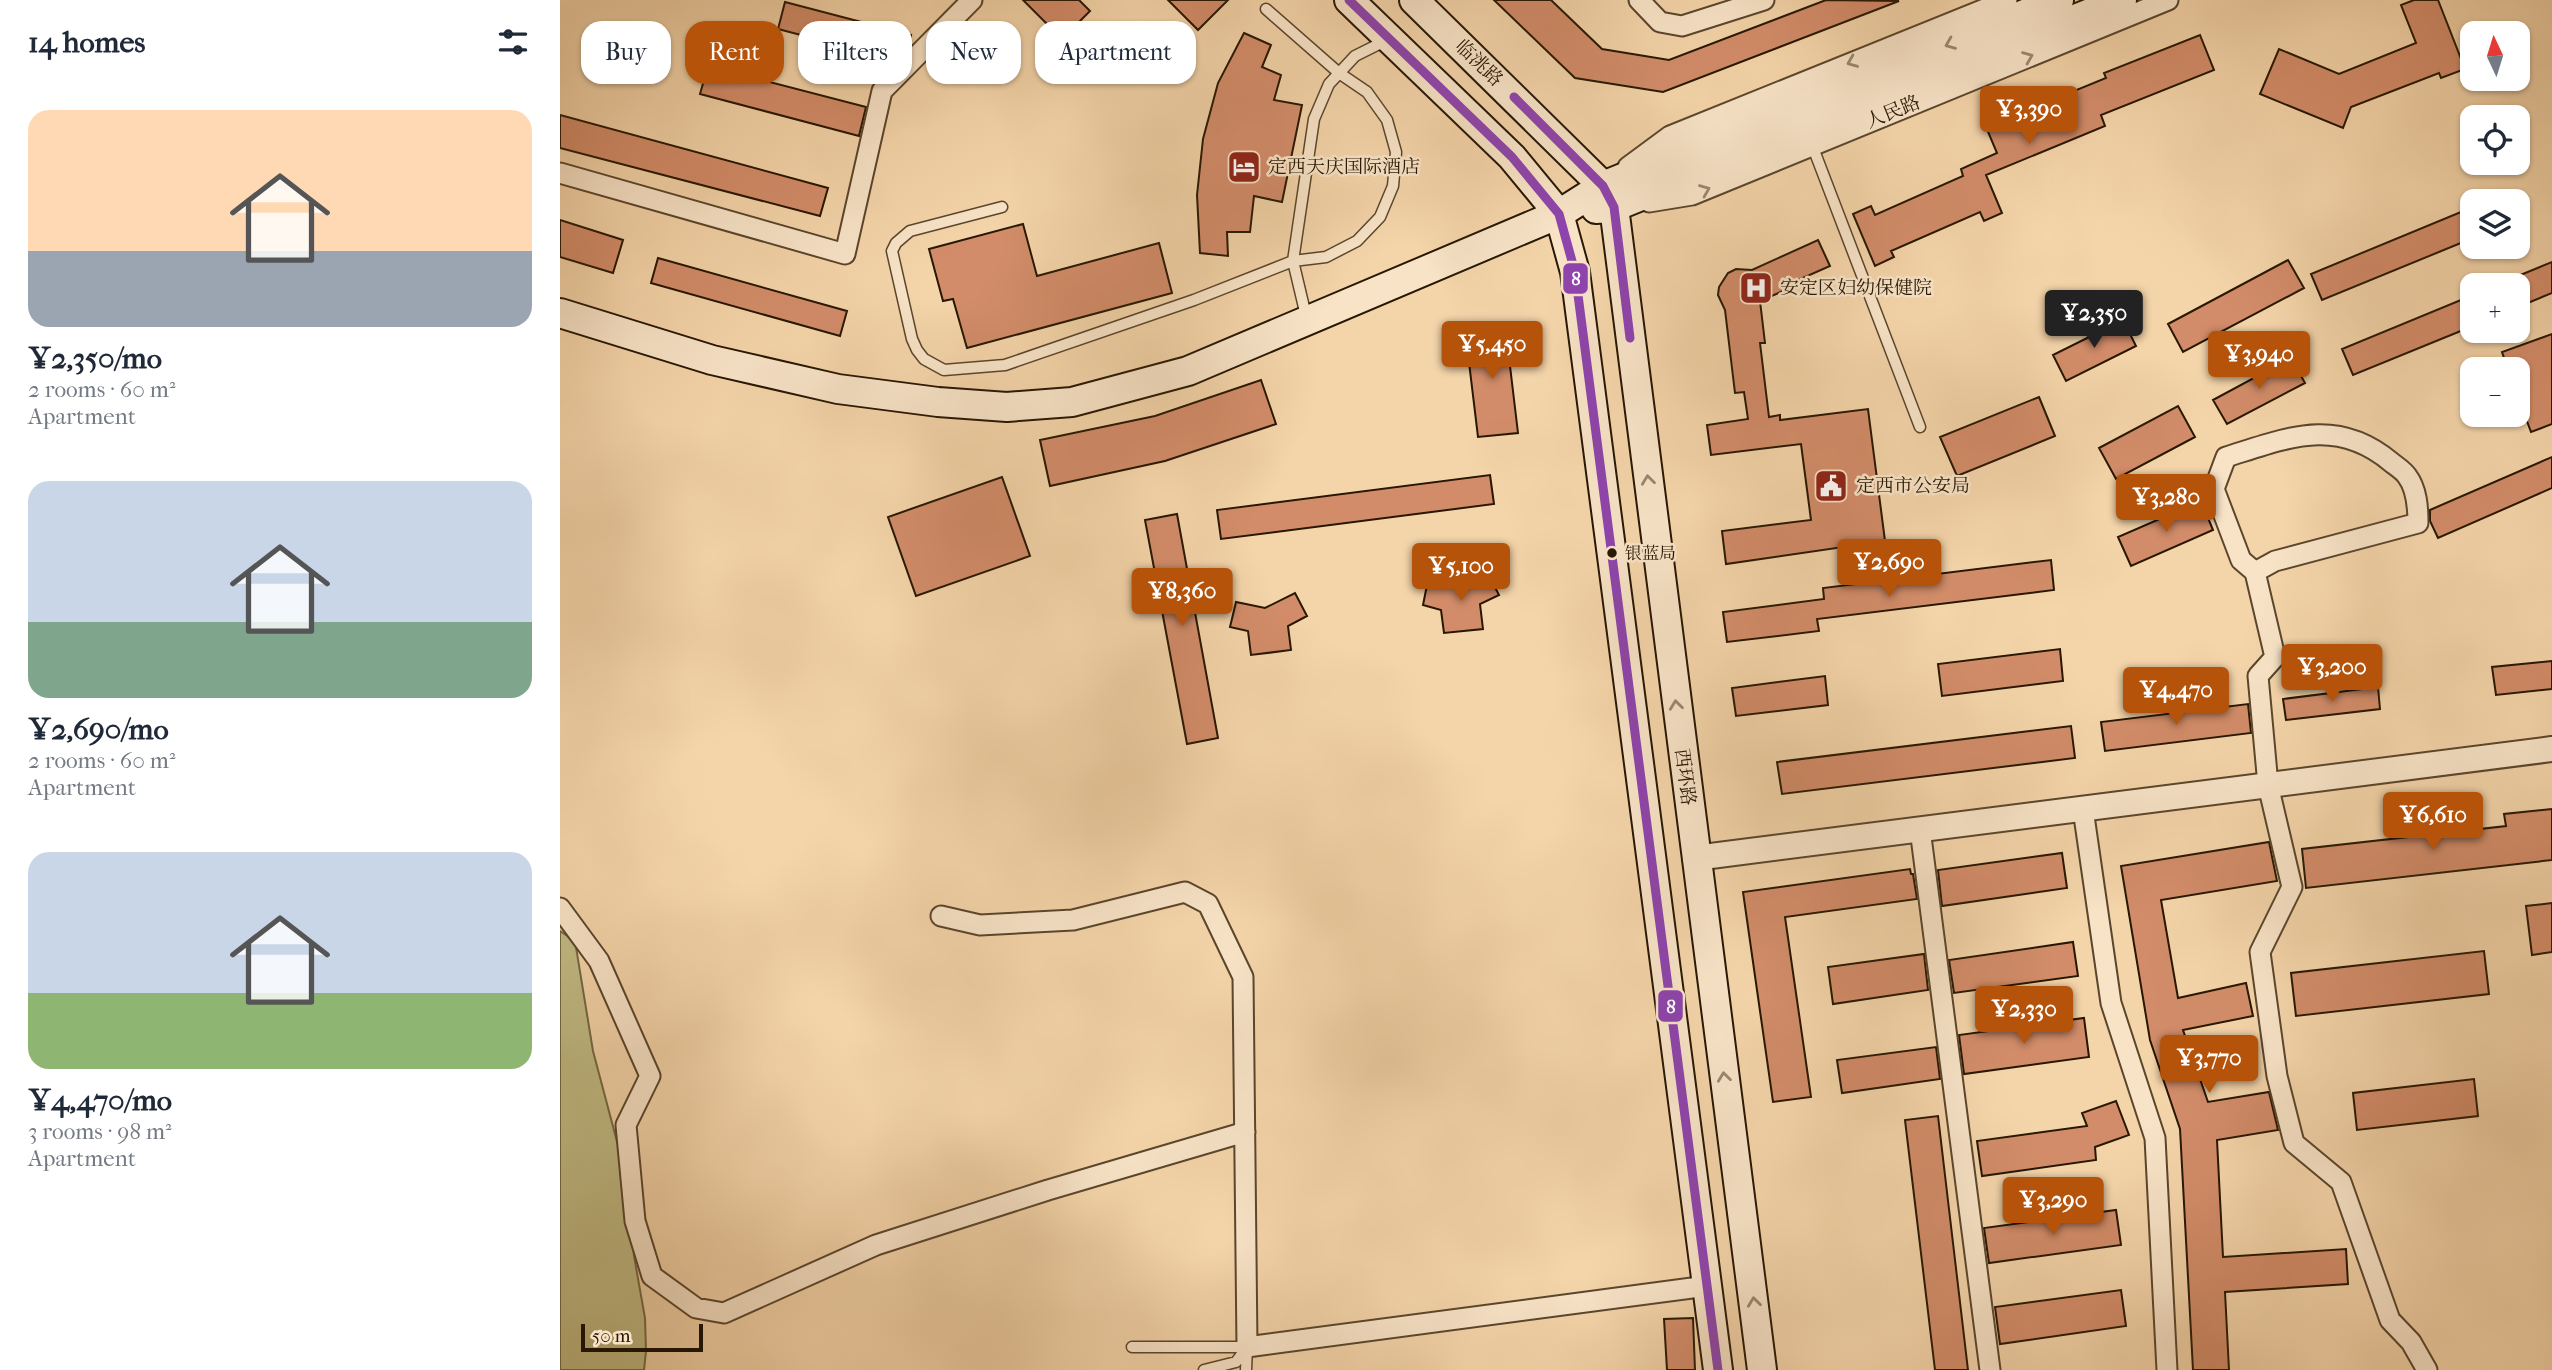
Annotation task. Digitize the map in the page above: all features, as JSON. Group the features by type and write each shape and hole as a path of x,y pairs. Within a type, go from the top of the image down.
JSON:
{"main road":[{"path":"1349,0 1512,157 1559,214 1575,272 1718,1370"},
{"name":"临洮路","path":"1414,0 1609,197"},
{"name":"人民路","path":"1609,197 2059,0"},
{"name":"人民路","path":"560,313 712,360 838,389 938,402 1007,407 1072,402 1188,371 1559,214 2122,0"},
{"name":"西环路","path":"1609,197 1762,1370"}],"street":[{"path":"560,173 845,254 881,91 972,0"},
{"path":"1639,0 1660,22 1682,26 1763,0"},
{"name":"人民路","path":"1609,197 1670,136 2007,0"},
{"name":"人民路","path":"1609,197 1692,195 2168,0"},
{"path":"2255,572 2275,561 2418,523 2418,505 2407,476 2374,448 2333,434 2289,437 2226,457 2214,489 2241,560 2255,572 2275,657 2258,676 2268,785 2292,887 2260,952 2277,1076 2294,1143 2341,1182 2390,1320 2411,1342 2427,1370"},
{"path":"1695,858 2552,749"},
{"path":"2083,809 2110,1003 2155,1138 2167,1370"},
{"path":"1920,829 1990,1370"},
{"path":"941,916 980,925 1073,920 1185,891 1208,904 1243,977 1247,1347 1707,1286"},
{"path":"560,908 599,961 650,1076 626,1125 635,1221 652,1276 696,1308 724,1313 876,1245 1048,1189 1245,1132"}],"lane":[{"path":"1002,207 910,231 896,243 892,251 912,339 924,359 933,366 944,370 1005,365 1194,300 1293,261 1326,257 1357,241 1380,217 1393,186 1396,152 1387,120 1367,92 1339,73 1266,9"},
{"path":"1307,320 1293,261 1314,119 1329,84 1339,73 1355,56 1389,38"},
{"path":"1812,145 1920,428"},
{"path":"1132,1347 1247,1347"},
{"path":"1203,1370 1237,1362 1247,1347"},
{"path":"1246,1370 1247,1347"}],"shaded area":[{"path":"560,931 575,941 593,1051 629,1187 634,1256 645,1318 644,1370 560,1370"}],"building":[{"path":"1023,0 1079,0 1090,11 1080,21 1044,21"},
{"path":"1168,0 1228,0 1198,30 1196,21 1189,21"},
{"path":"1494,0 1551,0 1602,49 1669,60 1826,0 1899,1 1663,92 1575,78"},
{"path":"2414,0 2438,0 2460,56 2460,71 2441,78 2439,73 2351,107 2343,128 2260,94 2279,49 2339,74 2416,43 2401,5"},
{"path":"785,2 858,21 798,21 798,34 784,31 784,21 780,21"},
{"name":"定西天庆国际酒店","path":"1244,33 1271,45 1262,67 1281,75 1274,100 1302,105 1282,202 1254,196 1250,232 1227,232 1228,256 1200,253 1197,195 1203,139 1218,83"},
{"path":"2200,35 2214,70 2101,115 2105,126 1986,175 2002,213 1984,221 1980,212 1891,251 1894,257 1875,266 1853,214 1871,206 1875,215 1963,176 1961,169 1997,153 1986,127 2106,78 2104,73"},
{"path":"703,84 777,84 866,107 859,136 700,94"},
{"path":"560,115 828,188 820,216 560,148"},
{"path":"2460,212 2460,243 2322,300 2311,274"},
{"path":"560,220 623,240 613,273 560,257"},
{"path":"1023,224 1037,276 1159,243 1172,293 967,348 953,299 943,301 929,249"},
{"path":"1818,240 1830,266 1789,284 1790,288 1760,301 1765,343 1760,343 1769,417 1780,415 1780,420 1868,409 1885,541 1726,564 1722,531 1811,520 1801,444 1711,455 1707,425 1748,419 1744,392 1735,393 1725,310 1718,295 1719,287 1728,273 1736,269 1752,270"},
{"path":"658,258 847,311 840,336 651,283"},
{"path":"2288,260 2304,288 2183,352 2168,324"},
{"path":"2552,262 2552,293 2530,302 2530,273 2525,273"},
{"path":"2460,300 2460,331 2353,375 2342,349"},
{"path":"2123,320 2136,346 2066,381 2053,355"},
{"path":"1505,324 1518,433 1478,437 1465,329"},
{"path":"2552,334 2552,424 2531,432 2530,357 2504,357 2502,352"},
{"path":"2291,358 2305,383 2227,424 2213,400"},
{"path":"1261,380 1276,424 1165,461 1050,486 1040,440 1155,416"},
{"path":"2039,397 2055,436 1957,476 1940,437"},
{"path":"2178,406 2195,437 2116,479 2099,448"},
{"path":"2552,457 2552,488 2438,538 2430,521 2430,510"},
{"path":"1490,475 1494,504 1221,539 1217,510"},
{"path":"1002,477 1030,556 916,596 888,517"},
{"path":"2201,501 2213,530 2131,566 2118,537"},
{"path":"1177,514 1218,738 1187,744 1145,520"},
{"path":"2051,560 2054,590 1817,619 1819,631 1727,642 1723,612 1824,599 1823,588"},
{"path":"1487,572 1499,595 1480,604 1483,629 1444,633 1441,610 1423,605 1428,580 1458,587"},
{"path":"1295,593 1307,616 1288,626 1291,650 1251,655 1248,631 1230,627 1236,602 1265,608"},
{"path":"2060,649 2063,681 1942,696 1938,664"},
{"path":"2552,661 2552,689 2496,695 2492,667"},
{"path":"1825,676 1828,705 1736,716 1732,688"},
{"path":"2378,687 2380,709 2286,720 2283,699"},
{"path":"2248,704 2251,733 2105,751 2101,722"},
{"path":"2071,726 2075,758 1782,794 1777,762"},
{"path":"2552,809 2552,860 2306,888 2302,849 2506,826 2504,814"},
{"path":"2269,842 2277,881 2161,900 2178,998 2246,983 2253,1016 2183,1030 2208,1102 2269,1092 2278,1130 2217,1140 2223,1257 2346,1249 2348,1284 2225,1292 2229,1370 2193,1370 2180,1129 2150,1040 2121,866"},
{"path":"2062,853 2067,888 1942,906 1938,870"},
{"path":"1910,869 1917,899 1785,917 1811,1097 1773,1102 1743,892"},
{"path":"2552,903 2552,952 2532,955 2526,906"},
{"path":"2073,942 2078,976 1954,993 1949,960"},
{"path":"2484,951 2489,994 2296,1016 2291,973"},
{"path":"1924,954 1928,990 1833,1004 1828,967"},
{"path":"2084,1018 2089,1057 1964,1074 1959,1035"},
{"path":"1936,1047 1940,1079 1842,1093 1837,1060"},
{"path":"2474,1079 2478,1116 2357,1130 2353,1093"},
{"path":"2116,1101 2129,1135 2095,1147 2096,1160 1982,1176 1977,1141 2087,1126 2082,1113"},
{"path":"1938,1116 1968,1370 1935,1370 1905,1120"},
{"path":"2116,1210 2121,1245 1989,1263 1984,1228"},
{"path":"2121,1290 2126,1326 2000,1344 1995,1307"},
{"path":"1693,1318 1695,1370 1667,1370 1664,1319"}],"transit line":[{"name":"8","path":"1349,0 1512,157 1559,214 1575,272 1718,1370"},
{"name":"8","path":"1514,97 1603,186 1614,207 1630,338"}],"place":[{"name":"定西天庆国际酒店","path":"1244,167"},
{"name":"安定区妇幼保健院","path":"1756,288"},
{"name":"定西市公安局","path":"1831,486"},
{"name":"银蓝局","path":"1612,553"}]}
